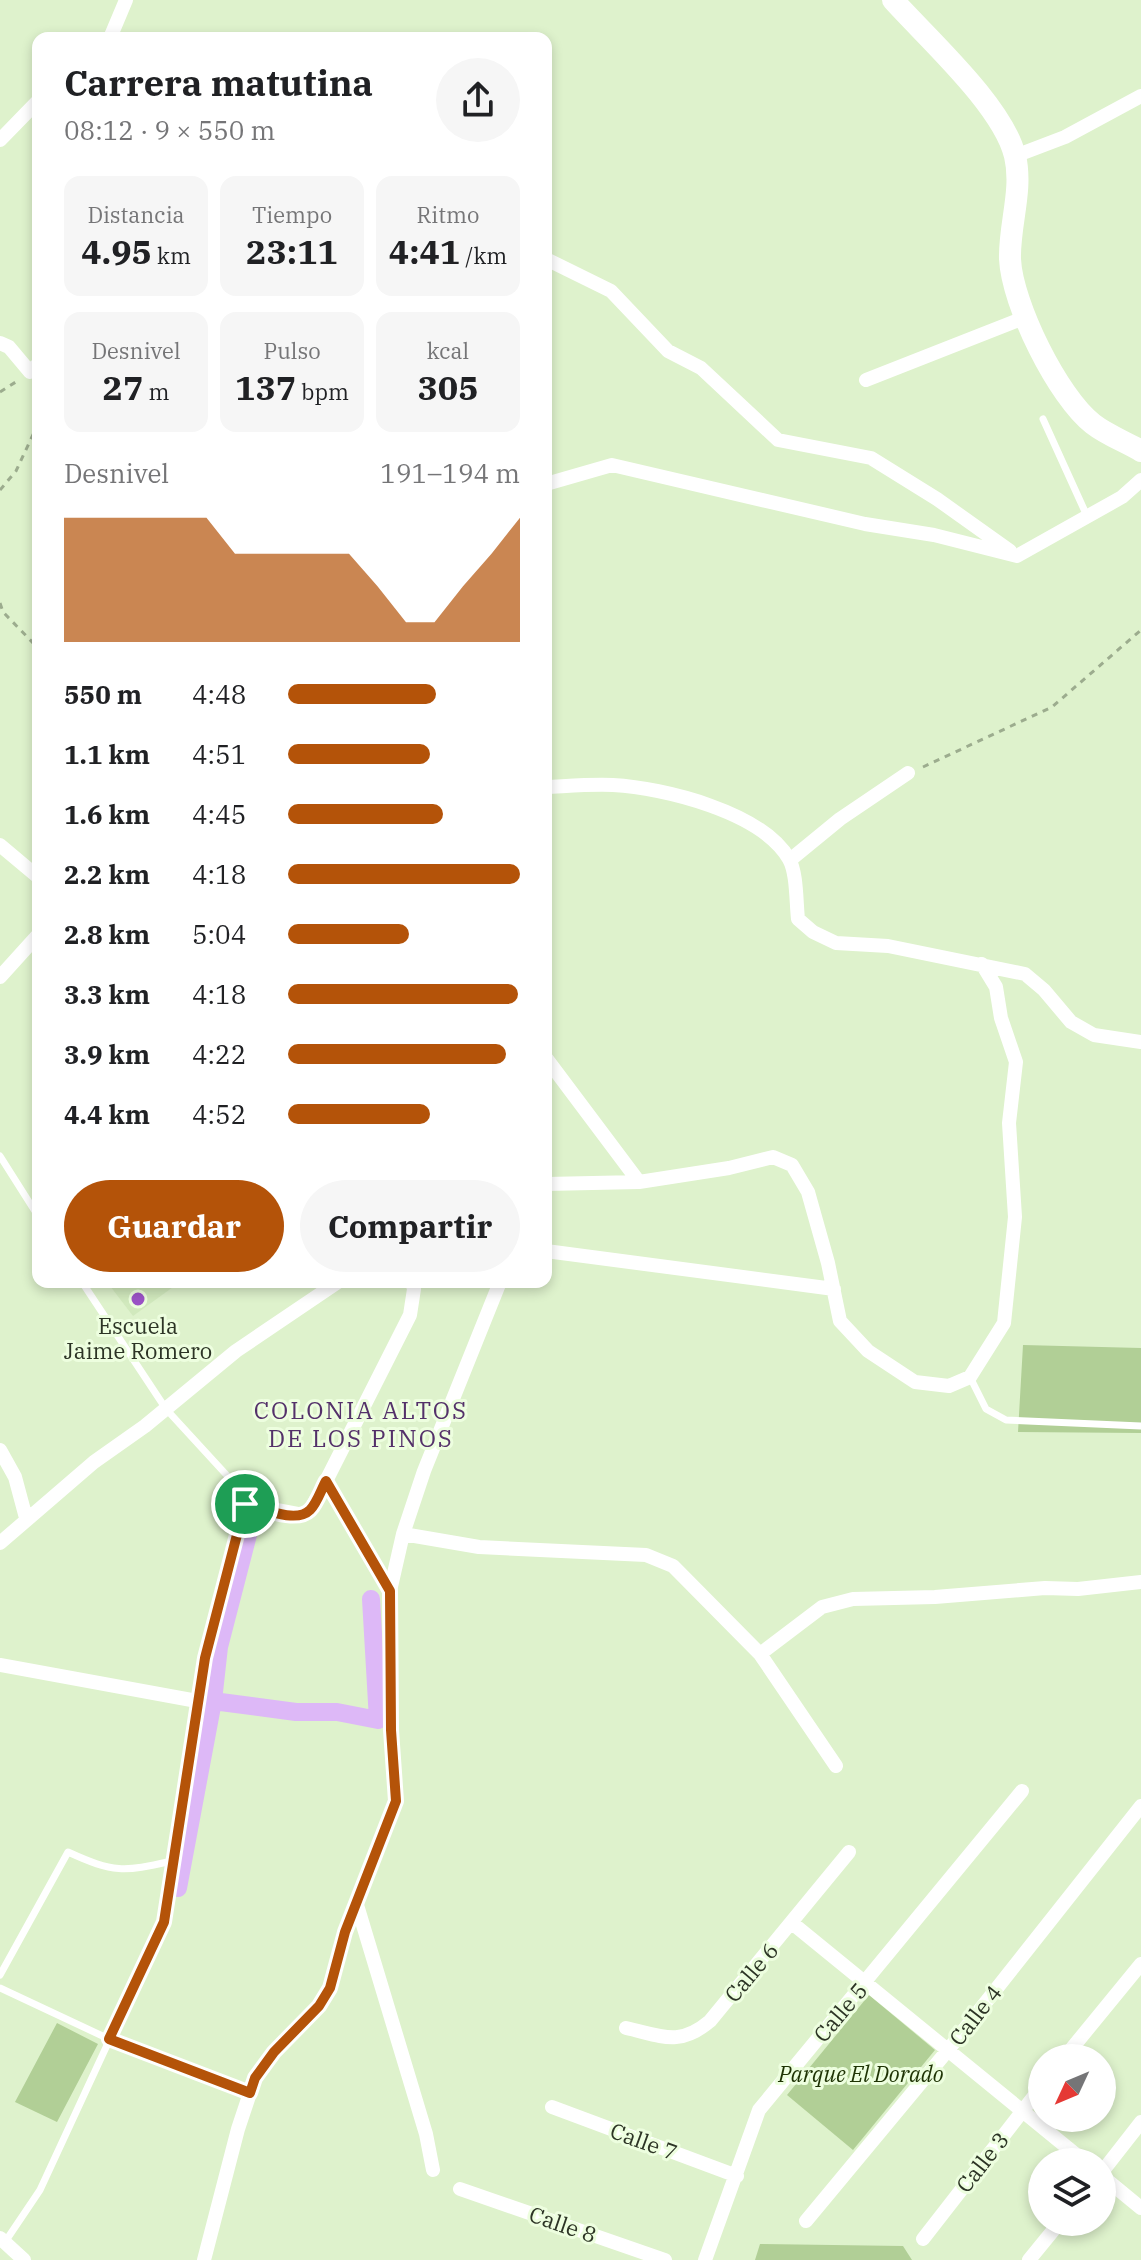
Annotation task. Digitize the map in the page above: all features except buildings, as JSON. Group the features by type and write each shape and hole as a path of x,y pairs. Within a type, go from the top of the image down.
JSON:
{"street":[{"path":"113,32 126,0"},
{"path":"893,0 980,96 1004,128 1015,156 1018,179 1010,261 1024,318 1058,381 1092,423 1141,451"},
{"path":"1015,156 1065,137 1141,96"},
{"path":"0,140 32,107"},
{"path":"552,262 611,291 668,351 701,368 778,440 871,458 937,499 1017,556"},
{"path":"866,380 1024,318"},
{"path":"0,343 32,366"},
{"path":"552,482 612,465 1017,556 1122,497 1141,480"},
{"path":"790,860 840,819 908,773"},
{"path":"552,787 615,785 696,801 740,816 775,842 790,860 798,919 813,932 836,943 888,946 1025,974 1044,990 1071,1022 1094,1035 1141,1042"},
{"path":"0,845 32,872"},
{"path":"0,977 32,942"},
{"path":"552,1184 639,1182 729,1168 773,1157 792,1165 808,1192 840,1321 868,1351 915,1382 949,1386 970,1377 1004,1323 1015,1217 1009,1123 1016,1062 1001,1018 996,987 982,964"},
{"path":"552,1066 639,1182"},
{"path":"552,1252 834,1289"},
{"path":"0,1543 94,1462 166,1409 236,1351 329,1288"},
{"path":"245,1504 289,1515 303,1515 311,1509 410,1315 414,1288"},
{"path":"204,2260 255,2078 274,2052 319,2006 330,1988 345,1932 396,1801 391,1730 390,1591 403,1534 424,1471 498,1288"},
{"path":"0,1450 15,1477 26,1518"},
{"path":"326,1481 390,1591"},
{"path":"403,1534 479,1547 646,1555 673,1566 760,1654 836,1766"},
{"path":"760,1654 822,1607 853,1599 935,1597 1045,1588 1078,1589 1141,1582"},
{"path":"0,1665 197,1701"},
{"name":"Calle 5","path":"705,2260 759,2110 1022,1791"},
{"name":"Calle 4","path":"806,2221 948,2050 1141,1806"},
{"name":"Calle 6","path":"626,2028 679,2040 696,2033 710,2021 849,1852"},
{"path":"357,1905 426,2134 433,2170"},
{"path":"792,1923 1068,2148"},
{"path":"1075,2044 1141,1964"},
{"name":"Calle 3","path":"923,2239 1028,2103"},
{"name":"Calle 7","path":"552,2107 737,2176"},
{"path":"1116,2155 1141,2122"},
{"path":"1116,2186 1141,2208"},
{"name":"Calle 8","path":"460,2189 665,2260"},
{"path":"1029,2260 1049,2236"},
{"path":"2,2240 24,2260"}],"lane":[{"path":"1043,419 1087,516"},
{"path":"0,1156 32,1207"},
{"path":"2,2240 40,2190 164,1922 205,1658 245,1504 244,1494 166,1409 86,1288"},
{"path":"970,1377 986,1409 1006,1420 1141,1426"},
{"path":"0,1975 68,1852 105,1870 132,1870 172,1861"},
{"path":"0,1988 109,2039 250,2093"}],"path":[{"path":"0,392 32,369"},
{"path":"0,490 16,471 32,437"},
{"path":"0,603 3,612 32,642"},
{"path":"908,773 1052,707 1141,630"}],"shaded area":[{"name":"Escuela Jaime Romero","path":"112,1288 172,1288 133,1316"}],"green space":[{"path":"1023,1345 1141,1348 1141,1433 1018,1432"},
{"name":"Parque El Dorado","path":"869,1995 935,2050 853,2150 787,2095"},
{"path":"57,2023 98,2044 57,2122 15,2102"},
{"path":"760,2244 903,2246 912,2260 755,2260"}],"waterway":[{"path":"250,1527 219,1647 213,1701 296,1712 337,1712 378,1720 371,1599"},
{"path":"178,1888 213,1701 202,1700"}],"place":[{"name":"Escuela Jaime Romero","path":"138,1299"}],"district":[{"name":"COLONIA ALTOS DE LOS PINOS","path":"361,1424"}],"route":[{"path":"326,1481 390,1591 391,1730 396,1801 370,1875 345,1932 330,1988 319,2006 274,2052 255,2078 250,2093 109,2039 164,1922 205,1658 245,1504 289,1515 303,1515 311,1509 326,1481"}]}
